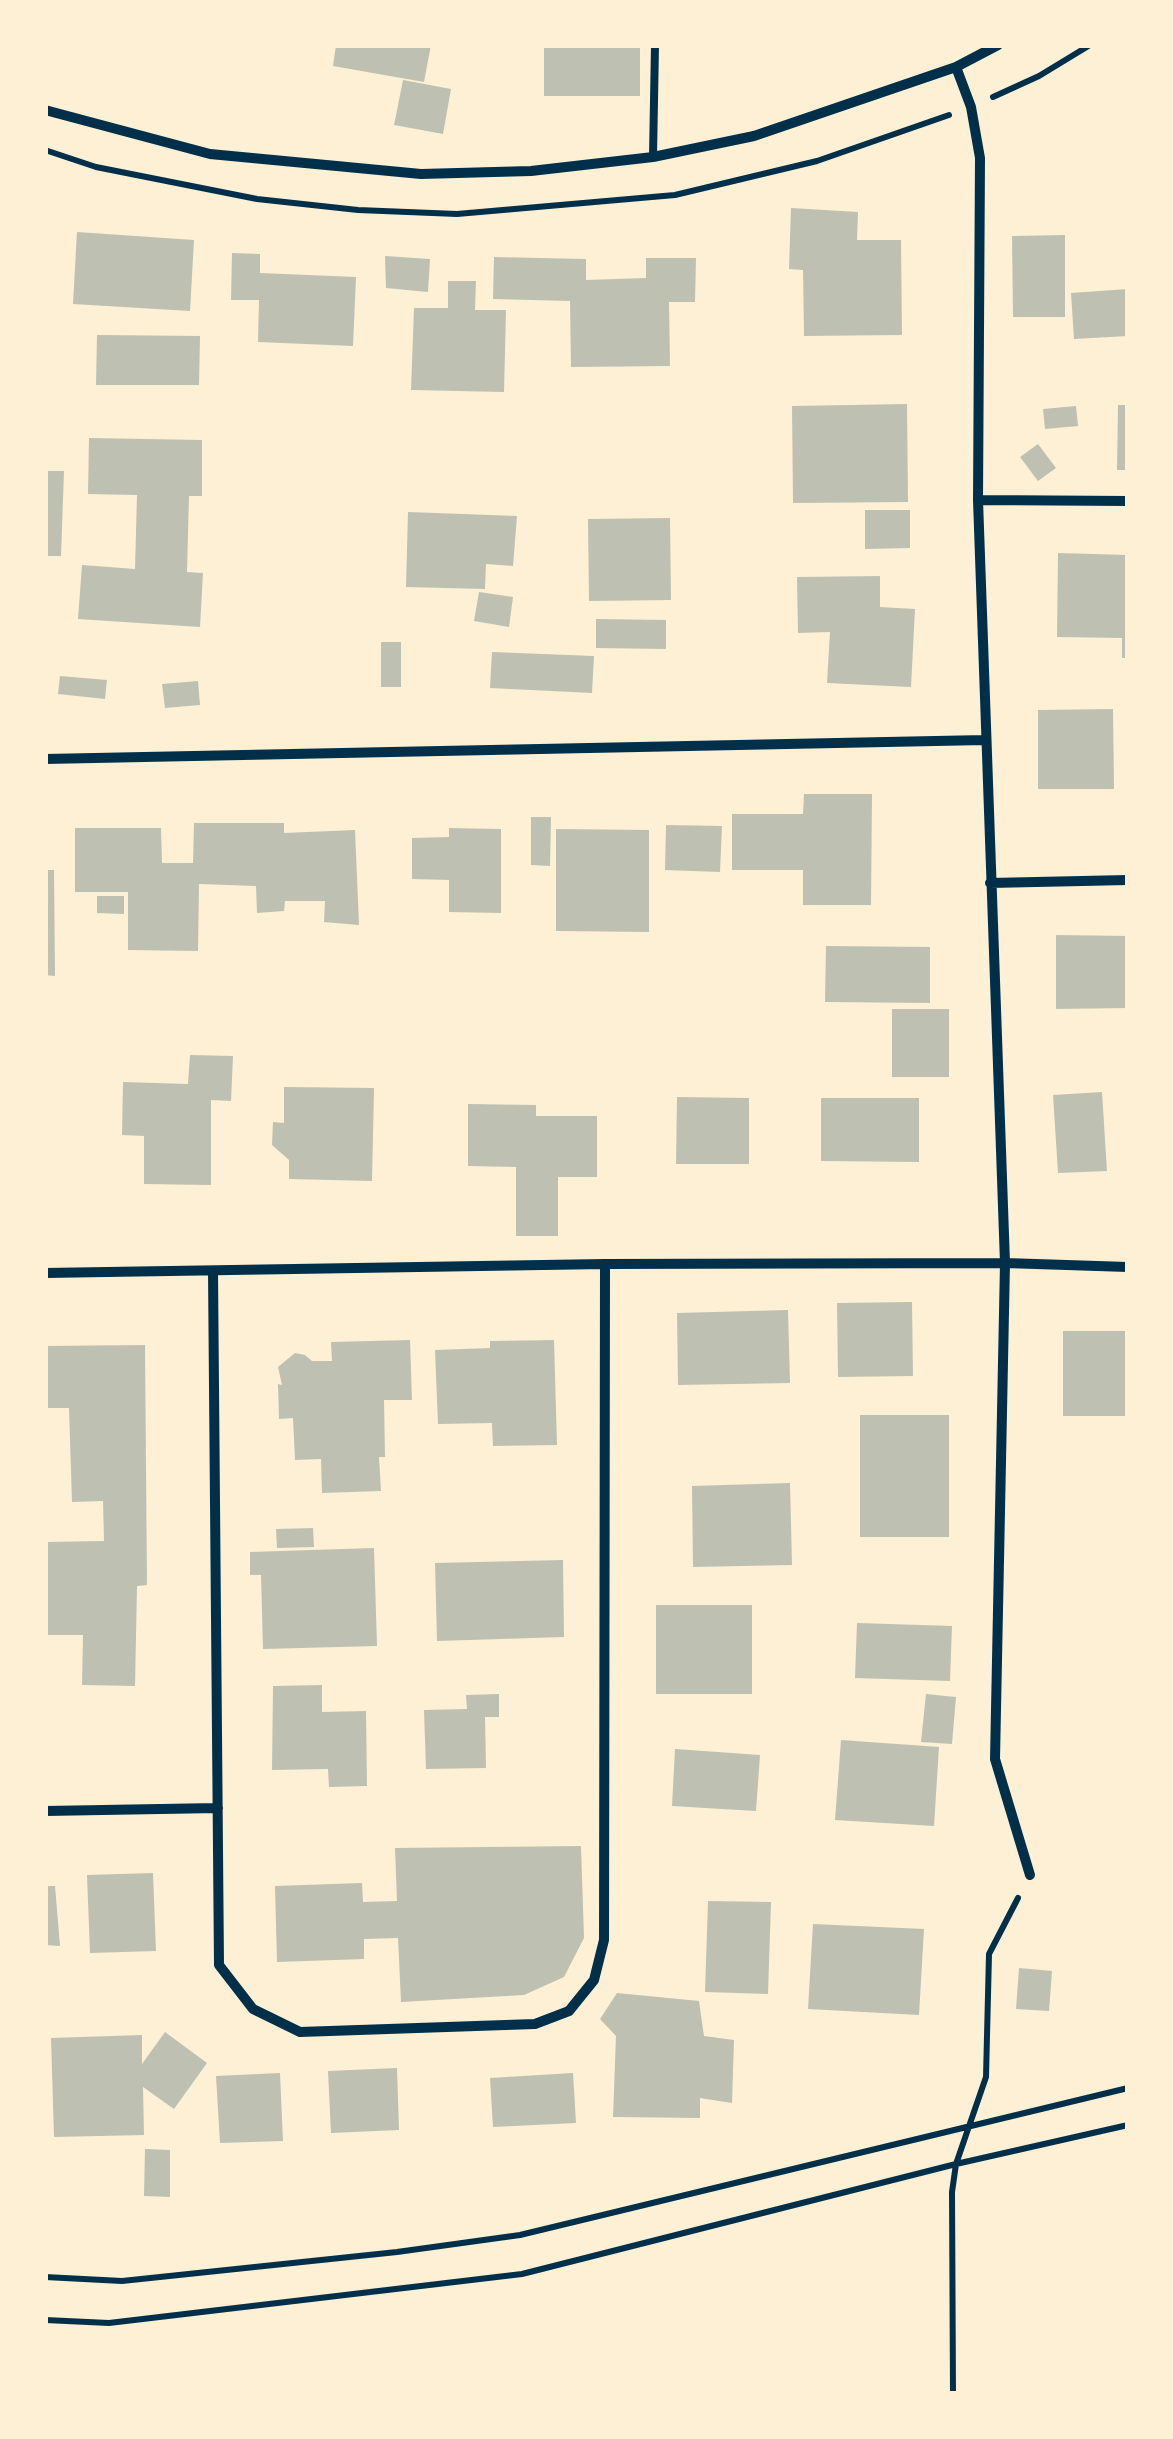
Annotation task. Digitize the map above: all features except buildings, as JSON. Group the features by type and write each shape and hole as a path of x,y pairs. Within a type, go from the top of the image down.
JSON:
{"street":[{"path":"45,110 210,154 420,174 531,171 654,158 754,136 956,66 998,45"},
{"path":"956,66 971,107 980,158 978,500 1005,1264 994,1759 1030,1875"},
{"path":"978,500 1128,501"},
{"path":"45,759 985,740"},
{"path":"990,884 1128,880"},
{"path":"214,1271 219,1964 253,2009 300,2032 536,2024 569,2011 594,1980 604,1940 606,1264"},
{"path":"45,1274 606,1264 1128,1267"},
{"path":"45,1811 218,1808"}],"lane":[{"path":"654,158 655,45"}],"path":[{"path":"953,2394 952,2192 956,2164 986,2077 988,1954 1030,1875"},
{"path":"45,2277 122,2281 520,2235 1128,2088"},
{"path":"45,2320 109,2323 522,2274 956,2164 1128,2126"}]}
